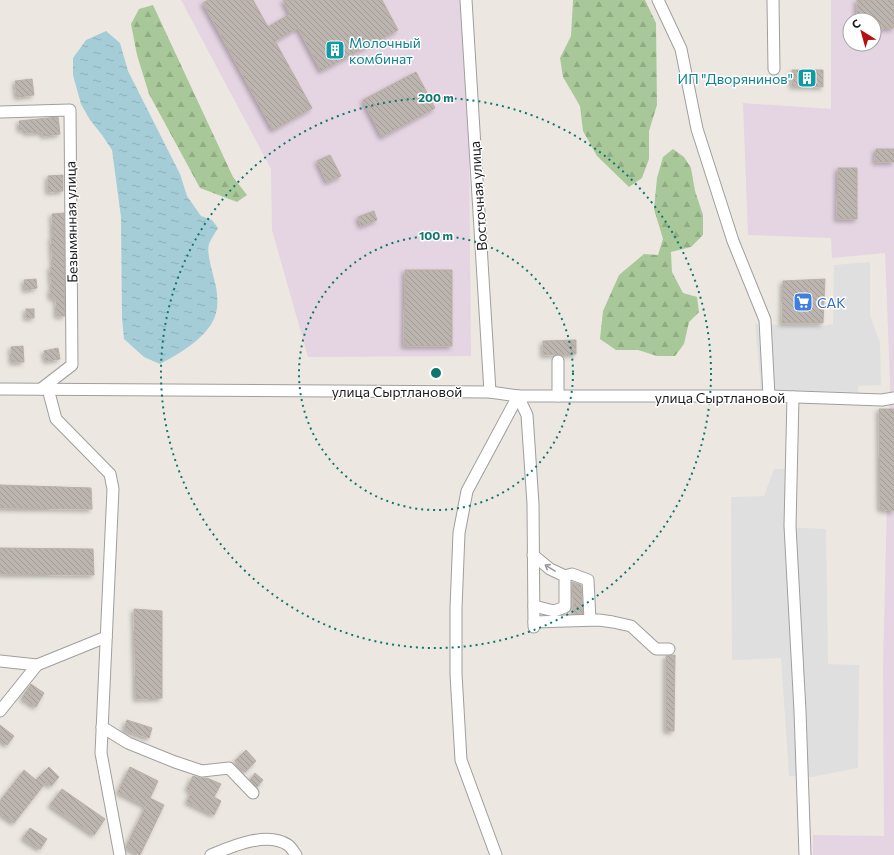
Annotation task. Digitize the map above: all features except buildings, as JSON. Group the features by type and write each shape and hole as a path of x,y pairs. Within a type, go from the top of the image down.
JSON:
{"street":[{"name":"Восточная улица","path":"466,0 490,392"},
{"path":"658,0 682,50 700,136 733,241 765,320 769,396"},
{"path":"773,0 774,69"},
{"name":"Безымянная улица","path":"0,112 70,110 72,365 45,389"},
{"path":"558,361 558,396"},
{"name":"улица Сыртлановой","path":"0,389 490,392 518,396 769,396 882,400 894,398"},
{"path":"45,389 56,419 110,474 113,489 101,753 120,855"},
{"path":"518,396 527,415 533,504 534,624 599,620 630,626 656,648 670,650"},
{"path":"496,855 462,760 456,674 456,608 459,533 467,491 518,396"},
{"path":"793,397 790,526 800,711 805,855"},
{"path":"533,555 550,569 565,576 572,574 588,580 590,620"},
{"path":"534,606 554,611 565,607 565,576"},
{"path":"0,661 37,665 106,637"},
{"path":"0,711 37,665"},
{"path":"102,727 128,743 202,771 229,768 253,793"},
{"path":"212,855 243,843 272,839 289,846 296,855"}],"shaded area":[{"path":"181,0 460,0 469,145 471,356 308,357 272,230 271,169"},
{"path":"831,0 894,0 894,855 813,855 813,835 884,836 883,666 890,379 885,253 832,258 831,238 748,235 743,103 831,109"},
{"path":"870,262 870,315 880,343 881,385 858,386 858,392 761,390 755,324 824,326 833,324 834,265"},
{"path":"774,469 787,469 786,527 826,529 828,664 859,665 858,768 811,777 789,776 781,658 732,660 731,497 764,496"}],"green space":[{"path":"573,0 645,0 656,23 657,105 649,131 649,159 642,178 629,187 597,156 583,131 580,106 563,77 560,58 571,36"},
{"path":"153,5 233,177 247,195 237,202 200,188 149,94 137,55 131,24 139,9"},
{"path":"673,149 684,157 691,168 695,191 703,215 703,235 691,247 671,252 672,272 683,293 697,297 699,312 689,322 684,344 675,356 657,356 638,350 616,350 600,339 603,311 619,275 644,254 658,255 663,239 654,209 657,178 663,157"}],"water":[{"path":"106,31 120,43 128,71 180,174 187,196 201,216 212,220 218,228 208,248 217,295 215,317 210,326 195,342 160,364 144,357 124,339 122,317 121,217 112,150 90,120 81,104 73,75 73,58 86,40"}],"place":[{"name":"Молочный комбинат","path":"335,50"},
{"name":"ИП \"Дворянинов\"","path":"807,78"},
{"name":"САК","path":"803,302"}]}
